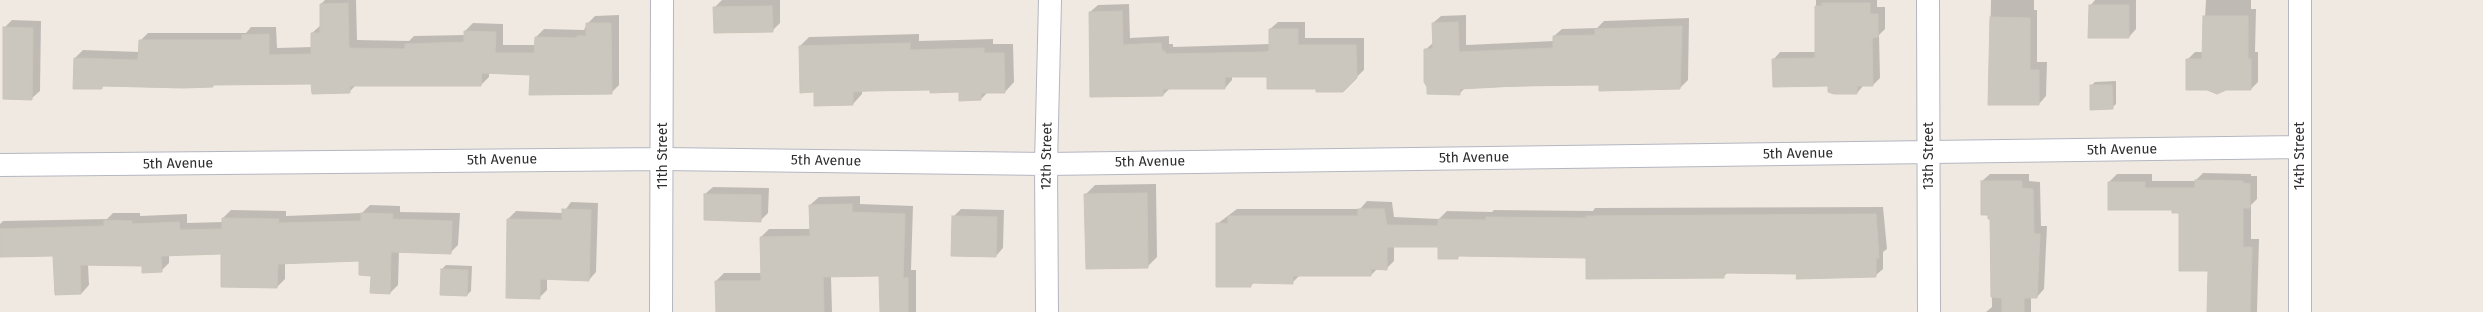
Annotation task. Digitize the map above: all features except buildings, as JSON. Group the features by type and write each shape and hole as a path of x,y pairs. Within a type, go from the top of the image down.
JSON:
{"street":[{"name":"11th Street","path":"662,0 662,312"},
{"name":"12th Street","path":"1047,312 1046,164 1050,0"},
{"name":"13th Street","path":"1928,0 1929,312"},
{"name":"14th Street","path":"2300,0 2300,312"},
{"name":"5th Avenue","path":"0,166 663,159 1046,164 2300,147"}]}
